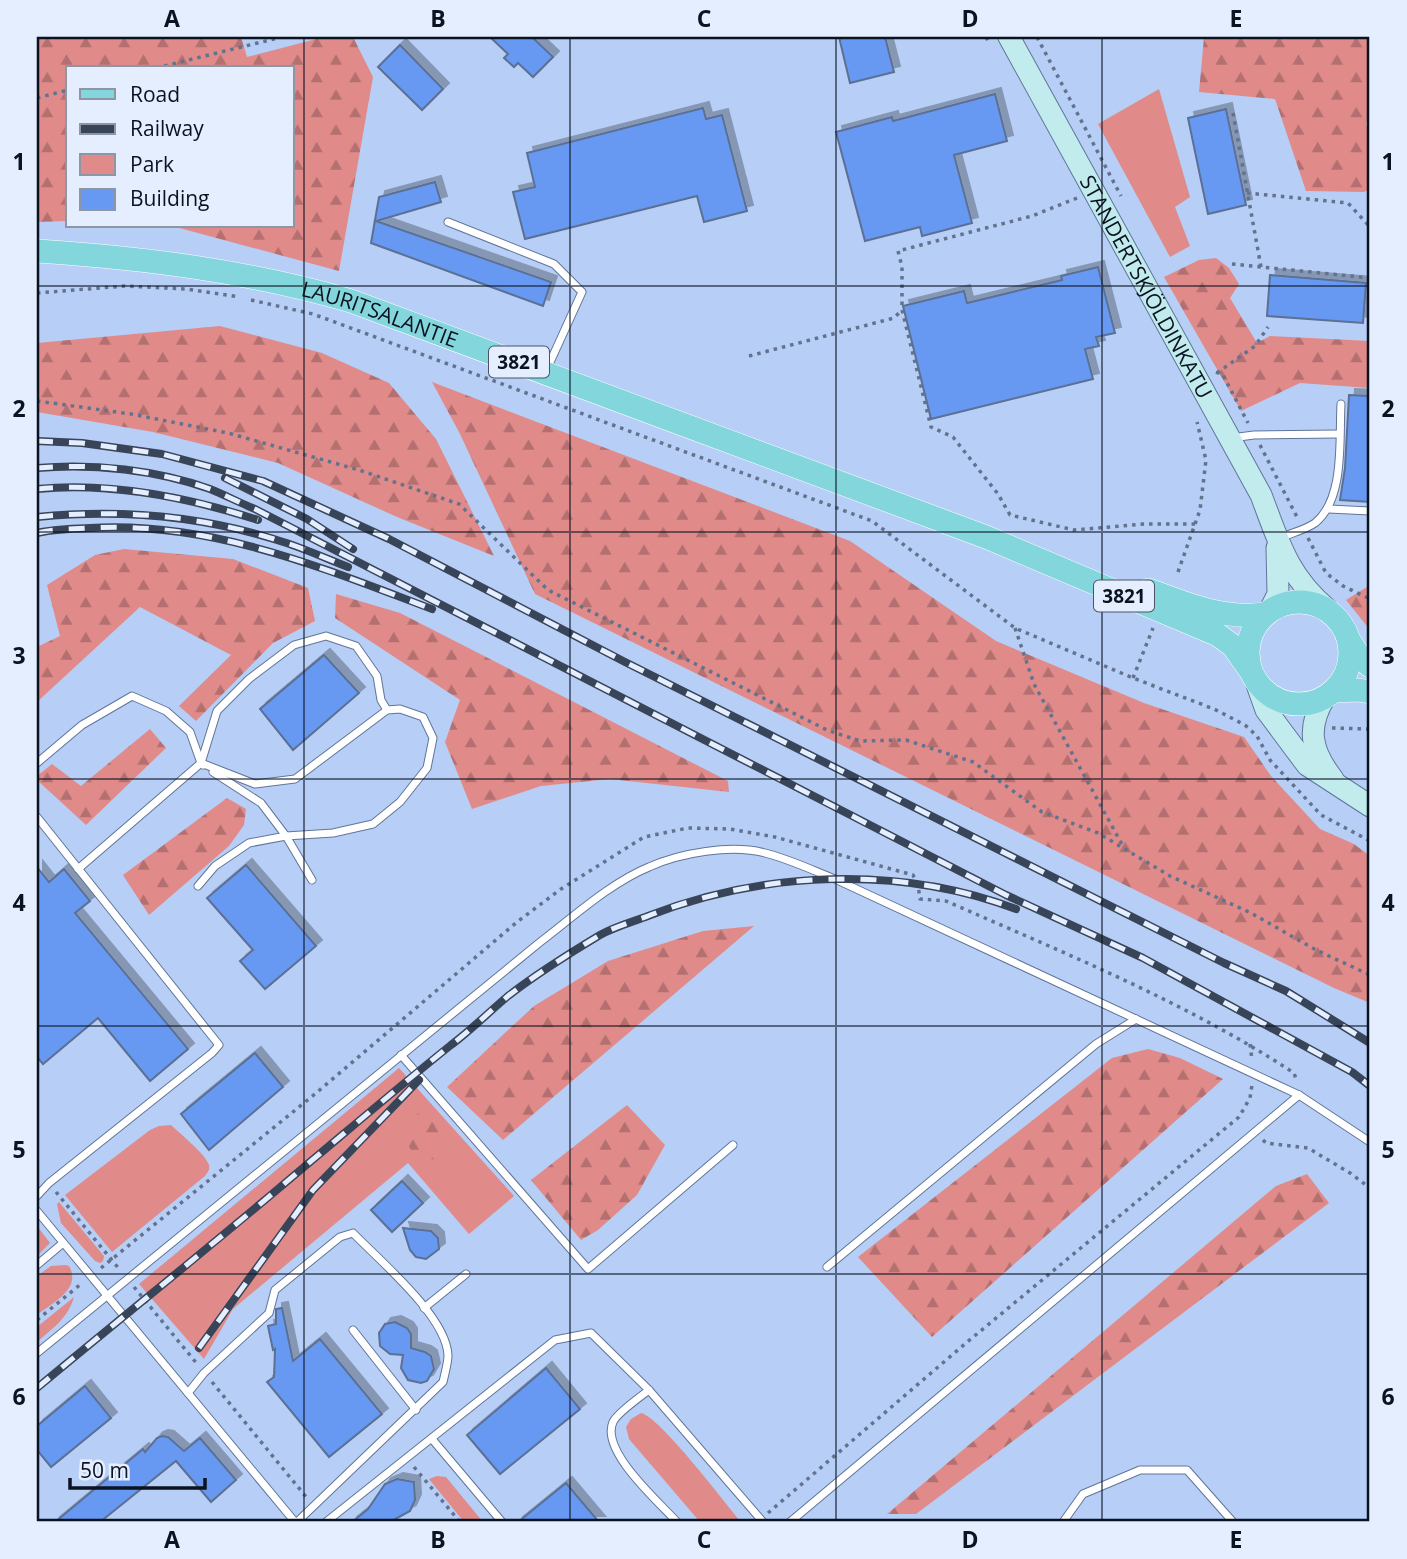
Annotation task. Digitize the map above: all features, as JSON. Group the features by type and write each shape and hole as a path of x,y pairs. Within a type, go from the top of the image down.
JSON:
{"main road":[{"name":"LAURITSALANTIE","path":"37,251 174,263 294,284 351,300 986,537 1219,635 1233,646 1253,675"},
{"name":"LAURITSALANTIE","path":"986,537 1066,560 1208,610 1246,617 1267,613"},
{"path":"1370,666 1359,656 1339,620 1315,604 1300,603 1267,613 1253,630 1249,644 1253,675 1265,690 1287,701 1301,703 1329,694 1359,690 1370,692"},
{"path":"1329,694 1347,670 1349,640"}],"street":[{"name":"STANDERTSKJÖLDINKATU","path":"1000,42 1230,438 1261,495 1276,539 1302,586 1327,610"},
{"name":"STANDERTSKJÖLDINKATU","path":"1267,613 1278,594 1276,539"},
{"path":"1253,675 1266,710 1307,765 1370,806"},
{"path":"1329,694 1317,710 1313,721 1315,746 1320,760 1339,786"}],"lane":[{"path":"448,222 554,264 582,292 545,372"},
{"path":"1276,539 1314,524 1329,509 1336,488 1341,404"},
{"path":"1230,438 1254,435 1339,434"},
{"path":"1329,509 1370,511"},
{"path":"78,869 201,763 217,711 249,679 294,645 326,636 356,646 377,676 381,700 387,710"},
{"path":"37,763 82,725 132,696 166,711 190,732 201,763 261,803 286,836 312,880"},
{"path":"198,886 215,866 249,843 286,836 333,833 373,824 400,802 427,768 433,738 423,718 400,709 387,710 295,779 254,784 201,763"},
{"path":"37,817 219,1045 48,1183 37,1196"},
{"path":"37,1353 106,1294 606,892 649,867 703,852 763,852 835,879 1253,1072 1299,1095 1370,1142"},
{"path":"827,1266 1096,1044 1136,1019"},
{"path":"401,1055 588,1269 733,1145"},
{"path":"790,1522 1299,1095"},
{"path":"37,1211 63,1243 91,1276 188,1393 296,1522 443,1382 448,1356 444,1338 434,1320 353,1233 340,1237 275,1290 269,1313 204,1373 188,1393"},
{"path":"37,1265 63,1243"},
{"path":"424,1308 466,1274"},
{"path":"353,1330 416,1410"},
{"path":"326,1522 555,1340 591,1333 649,1390 763,1522"},
{"path":"649,1390 613,1420 610,1433 621,1462 677,1522"},
{"path":"432,1439 502,1522"},
{"path":"1063,1522 1083,1494 1140,1470 1187,1470 1233,1522"}],"path":[{"path":"164,66 282,37"},
{"path":"986,37 1000,42"},
{"path":"37,98 66,91"},
{"path":"1233,114 1261,267"},
{"path":"1247,193 1348,203 1370,227"},
{"path":"1083,209 1077,198 1032,216 898,251 902,267 902,310 931,427 953,437 992,485 1010,515 1074,530 1144,524 1196,524"},
{"path":"1232,264 1370,278"},
{"path":"37,293 125,286 187,289 246,298 313,314 872,521 1015,628 1214,709 1245,725 1257,736 1270,760 1321,815 1370,841"},
{"path":"749,356 894,318 902,310"},
{"path":"1268,327 1255,346 1217,374 1223,375 1326,573 1343,586 1370,598"},
{"path":"37,401 131,414 228,433 359,470 459,504 548,590 827,730 860,741 906,740 973,762 1042,812 1098,833 1170,876 1370,975"},
{"path":"1178,572 1200,510 1206,460 1194,413"},
{"path":"1133,678 1154,625"},
{"path":"1015,628 1034,684 1125,849"},
{"path":"37,1320 315,1094 517,922 561,889 644,837 688,828 730,829 775,836 914,875 920,899 946,901 1154,993 1250,1044 1294,1073 1299,1095"},
{"path":"775,1507 966,1343 1239,1117 1250,1098 1253,1072 1250,1044"},
{"path":"1239,1117 1266,1143 1308,1148 1370,1188"},
{"path":"48,1183 314,1507"}],"green space":[{"path":"37,37 241,37 247,57 324,37 353,37 373,77 339,271 179,228 294,228 294,66 66,66 66,221 37,222"},
{"path":"1204,37 1370,37 1370,121 1366,123 1370,136 1370,189 1364,192 1306,191 1275,99 1199,92"},
{"path":"1159,89 1190,197 1175,207 1190,246 1170,257 1098,124"},
{"path":"1216,258 1229,268 1239,284 1230,298 1257,343 1270,336 1370,341 1370,388 1300,383 1241,411 1164,277 1199,260"},
{"path":"220,326 322,353 389,383 436,439 494,556 397,517 278,463 153,432 37,412 37,343"},
{"path":"432,382 850,541 996,641 1144,703 1244,737 1271,776 1320,829 1354,844 1370,856 1370,1003 1334,988 535,594 459,432"},
{"path":"124,549 233,559 308,588 315,621 273,643 196,721 179,706 231,655 140,607 37,702 37,647 60,636 47,585 95,555"},
{"path":"1370,585 1370,630 1346,600"},
{"path":"336,594 400,613 728,781 729,792 610,779 541,786 472,809 445,742 460,700 335,618"},
{"path":"150,729 166,748 86,825 37,780 37,776 52,764 81,786"},
{"path":"227,798 246,809 244,825 229,846 149,915 123,875"},
{"path":"754,926 503,1140 447,1087 534,1006 608,961 703,931"},
{"path":"1148,1049 1180,1058 1223,1079 932,1337 858,1257 1112,1058"},
{"path":"399,1068 514,1196 469,1234 408,1163 233,1309 204,1359 139,1284"},
{"path":"627,1105 665,1145 637,1195 598,1230 581,1240 531,1180"},
{"path":"427,1108 447,1125 452,1139 435,1160 411,1150 398,1127"},
{"path":"171,1125 203,1155 209,1165 208,1171 112,1252 65,1195 150,1130"},
{"path":"1307,1174 1329,1203 916,1514 887,1514 1276,1186"},
{"path":"59,1202 104,1256 103,1261 95,1261 61,1223 57,1204"},
{"path":"37,1226 50,1243 37,1256"},
{"path":"51,1266 69,1266 72,1274 69,1288 37,1315 37,1276"},
{"path":"74,1297 64,1317 37,1342 37,1327"},
{"path":"641,1413 677,1444 741,1522 700,1522 629,1439 626,1427 631,1419"},
{"path":"446,1477 483,1522 464,1522 429,1479"}],"building":[{"path":"490,37 532,37 553,57 533,77 518,63 514,67 504,58 508,54"},
{"path":"839,37 885,37 894,72 850,83"},
{"path":"400,45 443,89 422,110 378,67"},
{"path":"995,94 1007,141 954,155 972,223 922,236 920,227 865,241 836,132 892,117 893,121"},
{"path":"703,108 706,119 722,115 747,211 704,222 697,196 525,239 513,192 535,187 527,153"},
{"path":"1226,109 1246,205 1208,214 1188,118"},
{"path":"435,182 441,202 376,221 551,282 543,306 371,243 379,197"},
{"path":"1098,267 1115,333 1096,337 1099,346 1085,349 1093,379 931,419 903,306 964,291 967,303 1062,280 1061,276"},
{"path":"1270,275 1366,283 1363,323 1267,316"},
{"path":"1349,395 1370,396 1370,502 1340,500 1345,468"},
{"path":"324,655 359,693 293,750 260,709"},
{"path":"246,865 316,946 265,989 240,961 253,950 207,898"},
{"path":"37,867 49,882 64,869 90,901 75,913 188,1049 150,1081 98,1018 43,1064 37,1057"},
{"path":"255,1053 283,1087 209,1150 181,1114"},
{"path":"402,1181 423,1203 392,1232 371,1210"},
{"path":"403,1228 431,1231 438,1238 439,1249 426,1259 416,1257 410,1250"},
{"path":"282,1308 293,1361 320,1339 382,1414 329,1457 267,1382 274,1377 275,1349 273,1350 268,1326 276,1324 276,1309"},
{"path":"395,1322 407,1328 411,1334 411,1348 431,1356 434,1369 427,1381 421,1383 408,1380 401,1368 403,1355 390,1354 380,1346 379,1333 385,1324"},
{"path":"546,1368 580,1409 500,1474 467,1435"},
{"path":"85,1386 111,1418 51,1467 37,1450 37,1426"},
{"path":"162,1436 168,1437 184,1451 200,1438 236,1480 211,1502 176,1461 100,1522 55,1522 143,1449 145,1452"},
{"path":"397,1479 414,1482 415,1500 410,1511 390,1522 352,1522 368,1509 385,1484"},
{"path":"566,1483 599,1522 518,1522"}],"railway":[{"path":"37,441 82,443 162,454 263,481 389,539 625,662 1224,963 1286,991 1370,1043"},
{"path":"37,468 80,466 147,473 190,482 255,509 1006,895 1143,958 1352,1072 1370,1086"},
{"path":"225,478 307,519 353,549"},
{"path":"37,489 65,487 149,493 204,504 258,520"},
{"path":"37,517 128,514 188,520 277,540 348,567"},
{"path":"37,533 70,529 135,528 222,539 306,563 432,609"},
{"path":"37,1388 508,996 605,932 692,901 737,890 784,882 831,879 926,885 972,895 1016,909"},
{"path":"199,1348 313,1190 419,1080"}]}
